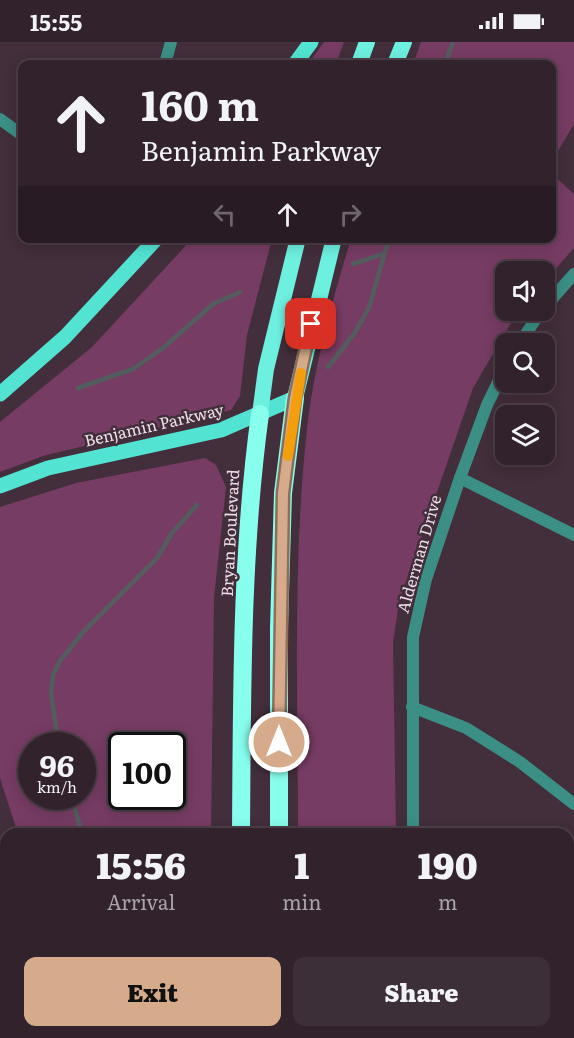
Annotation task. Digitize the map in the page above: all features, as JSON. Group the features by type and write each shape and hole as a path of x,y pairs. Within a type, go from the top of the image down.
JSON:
{"highway":[{"path":"360,60 367,42"},
{"path":"397,60 404,42"},
{"name":"Bryan Boulevard","path":"242,828 243,669 249,491 266,369 297,243"},
{"path":"279,828 283,493 295,398 333,243"}],"main road":[{"path":"298,60 311,42"},
{"path":"0,394 65,337 152,243"},
{"name":"Benjamin Parkway","path":"0,486 48,468 221,430 295,398"}],"street":[{"path":"166,60 171,42"},
{"path":"0,119 18,132"},
{"path":"555,295 574,274"},
{"name":"Alderman Drive","path":"413,828 413,637 426,579 460,478 495,389"},
{"path":"460,478 574,536"},
{"path":"412,707 466,728 520,762 574,804"}],"shaded area":[{"path":"324,42 344,42 337,60 311,60"},
{"path":"421,42 574,42 574,124 556,154 556,60 414,60"},
{"path":"556,178 574,194 574,248 555,270 555,261 495,261 495,321 512,321 505,333 495,333 495,350 473,388 399,602 393,643 396,828 298,828 297,627 300,523 308,420 320,351 350,243 556,243"},
{"path":"188,243 271,243 247,335 240,396 231,410 43,456 0,472 0,422 92,347"},
{"path":"205,458 216,465 226,487 214,598 211,828 16,828 0,778 0,507 76,483"}],"waterway":[{"path":"446,60 453,42"},
{"path":"328,367 354,334 369,308 388,243"},
{"path":"353,264 383,254"},
{"path":"78,388 133,369 163,348 213,304 240,292"},
{"path":"57,732 51,694 53,675 60,661 84,631 157,558 172,533 197,505"},
{"path":"75,810 80,828"}],"slow traffic":[{"path":"288,456 295,398 301,373"}],"route":[{"path":"279,742 279,628 283,493 295,398 311,324"}]}
